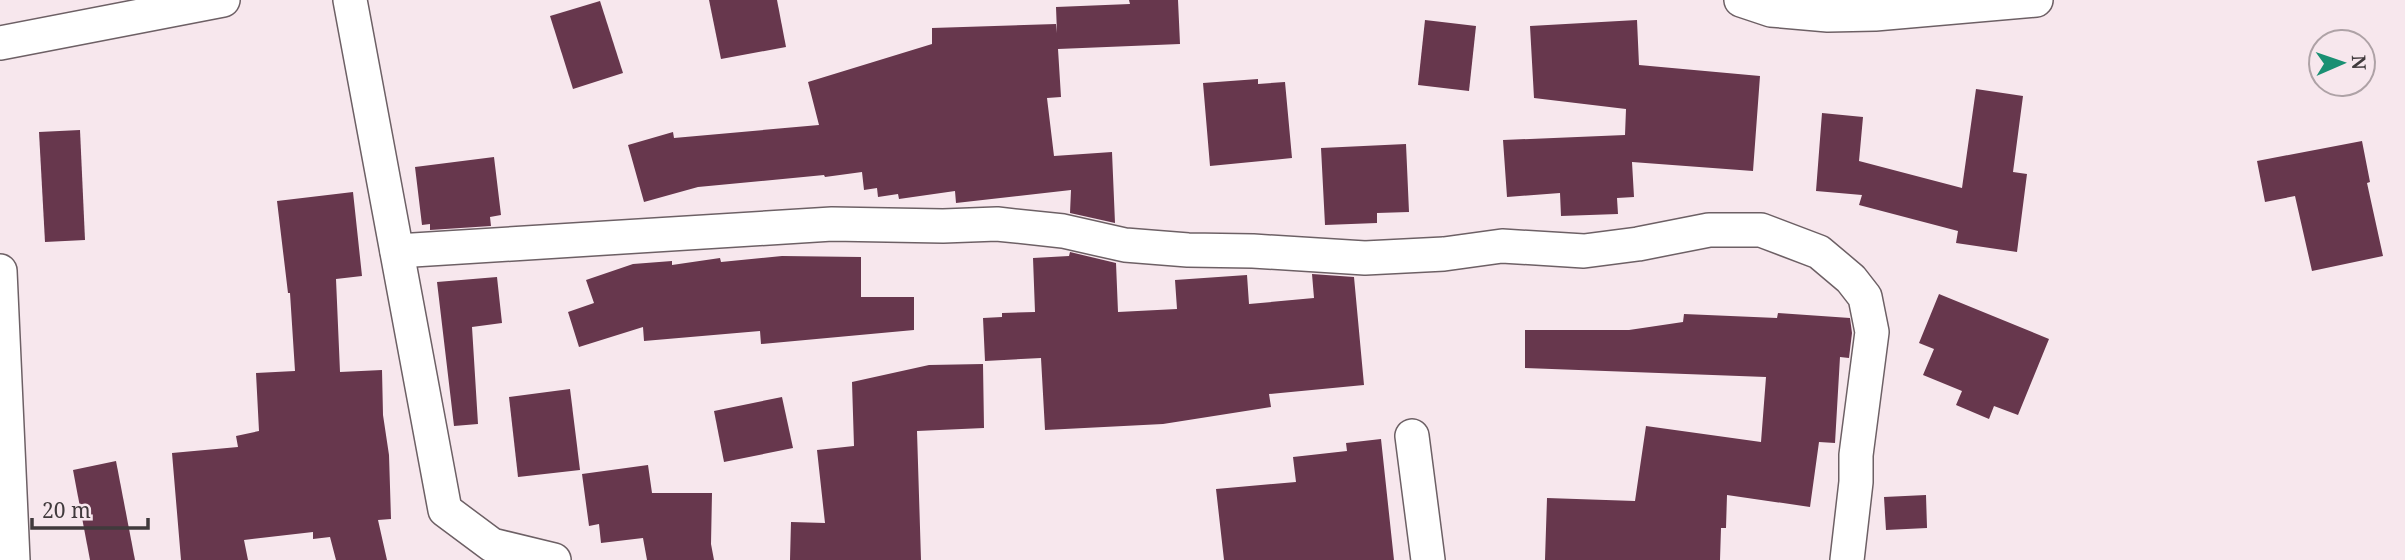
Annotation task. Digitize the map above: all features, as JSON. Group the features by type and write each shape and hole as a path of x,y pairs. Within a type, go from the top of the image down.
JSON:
{"street":[{"path":"0,43 223,0"},
{"path":"350,0 445,510 492,545 554,560"},
{"path":"1741,0 1772,10 1828,15 1875,14 2036,0"},
{"path":"397,251 832,224 996,225 1063,230 1125,245 1365,258 1444,254 1502,246 1584,251 1709,230 1760,230 1819,252 1851,279 1865,297 1872,332 1856,455 1856,482 1847,560"},
{"path":"0,271 13,560"},
{"path":"1412,436 1428,560"}],"building":[{"path":"709,0 777,0 786,47 721,59"},
{"path":"1129,0 1178,0 1180,44 1058,49 1061,97 1047,98 1054,156 1112,152 1115,223 1070,213 1071,190 956,203 955,191 899,199 898,194 878,197 877,188 864,190 862,172 698,187 644,202 628,145 673,132 674,138 819,125 808,82 932,44 932,28 1056,24 1057,33 1056,7 1130,4"},
{"path":"600,1 623,73 573,89 550,16"},
{"path":"1425,20 1476,26 1469,91 1418,85"},
{"path":"1637,20 1639,65 1760,76 1753,171 1632,162 1634,197 1617,198 1618,214 1561,216 1560,193 1507,197 1503,140 1625,135 1626,109 1534,98 1530,26"},
{"path":"1258,79 1258,84 1285,82 1292,158 1210,166 1203,83"},
{"path":"1976,89 2023,96 2013,172 2027,174 2017,252 1956,243 1958,231 1859,205 1862,195 1816,191 1822,113 1863,117 1859,161 1962,188"},
{"path":"80,130 85,240 45,242 39,132"},
{"path":"2362,141 2370,182 2367,183 2383,256 2312,271 2295,196 2265,202 2257,161"},
{"path":"1406,144 1409,212 1377,213 1377,223 1325,225 1321,148"},
{"path":"494,157 501,215 490,217 491,226 430,230 430,224 422,225 415,167"},
{"path":"353,192 362,276 336,279 340,372 382,370 391,519 378,520 387,560 336,560 330,537 313,539 313,532 244,540 248,560 181,560 172,453 238,447 236,436 259,431 256,373 295,371 290,293 277,201"},
{"path":"1070,252 1116,263 1118,312 1177,309 1175,280 1247,275 1249,304 1314,298 1312,274 1354,277 1364,385 1269,394 1271,407 1163,424 1045,430 1041,358 985,361 983,318 1002,317 1002,313 1035,312 1033,258 1069,256"},
{"path":"782,256 861,257 861,297 914,297 914,330 761,344 760,331 644,341 643,327 579,347 568,312 594,303 586,280 633,264 672,261 672,265 720,258 721,262"},
{"path":"497,277 502,323 472,327 478,424 454,426 437,282"},
{"path":"1939,294 2049,339 2018,415 1994,406 1989,419 1956,405 1962,391 1923,375 1934,349 1919,343"},
{"path":"1778,313 1850,318 1852,333 1849,358 1840,357 1835,443 1819,442 1810,507 1727,495 1726,528 1721,528 1720,560 1545,560 1547,498 1635,501 1646,426 1761,442 1766,377 1525,368 1525,330 1629,330 1683,322 1684,314 1777,318"},
{"path":"983,364 984,428 917,431 921,560 790,560 791,522 825,523 817,450 854,446 852,382 929,365"},
{"path":"570,389 580,470 518,477 509,397"},
{"path":"782,397 793,448 724,462 714,411"},
{"path":"1381,439 1394,560 1224,560 1216,489 1296,482 1293,457 1347,451 1346,443"},
{"path":"116,461 135,560 90,560 73,470"},
{"path":"648,465 652,493 712,493 711,544 714,560 647,560 643,538 601,543 599,524 589,526 582,474"},
{"path":"1926,495 1927,528 1886,530 1884,497"}]}
